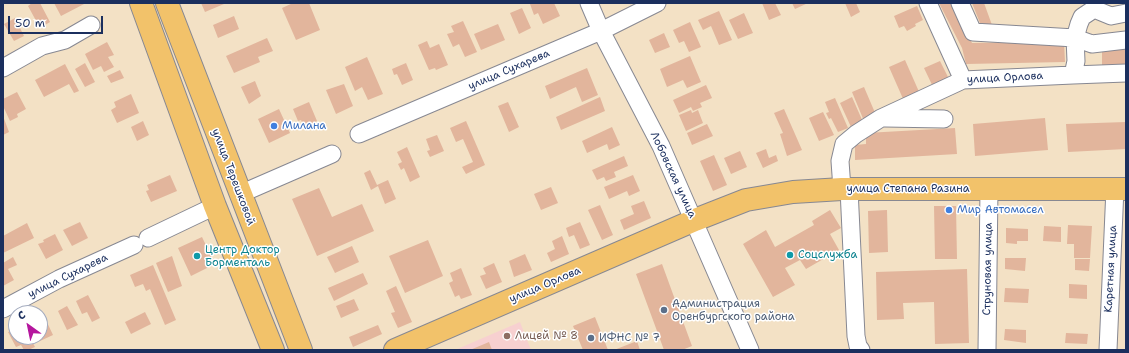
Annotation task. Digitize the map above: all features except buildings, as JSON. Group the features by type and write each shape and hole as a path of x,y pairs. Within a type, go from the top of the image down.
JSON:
{"main road":[{"path":"142,3 215,206 273,350"},
{"name":"улица Терешковой","path":"167,3 301,350"},
{"name":"улица Степана Разина","path":"695,220 746,200 793,192 845,189 1120,189"},
{"name":"улица Орлова","path":"395,350 695,220"}],"street":[{"name":"Лобовская улица","path":"589,3 600,31 661,146 695,220 750,350"},
{"name":"улица Сухарева","path":"359,134 600,31 657,3"},
{"path":"928,3 963,80"},
{"path":"960,3 973,32 1075,38 1092,44 1126,40"},
{"path":"1073,75 1076,61 1075,38 1082,16 1092,6 1112,16 1126,13"},
{"path":"3,68 42,46 65,40 91,25"},
{"name":"улица Орлова","path":"862,350 858,346 856,336 845,189 840,161 844,144 856,134 881,118 963,80 1126,73"},
{"path":"881,118 944,119"},
{"path":"240,194 332,154"},
{"name":"Струновая улица","path":"987,350 989,189"},
{"name":"Каретная улица","path":"1108,350 1120,189"},
{"name":"улица Сухарева","path":"3,309 59,279 141,242 215,206"}],"shaded area":[{"name":"Лицей № 8","path":"520,322 531,350 455,350"}],"place":[{"name":"Милана","path":"274,126"},
{"name":"Мир Автомасел","path":"949,210"},
{"name":"Соцслужба","path":"790,255"},
{"name":"Центр Доктор Борменталь","path":"197,256"},
{"name":"Администрация Оренбургского района","path":"664,310"},
{"name":"Лицей № 8","path":"507,336"},
{"name":"ИФНС № 7","path":"591,338"}]}
